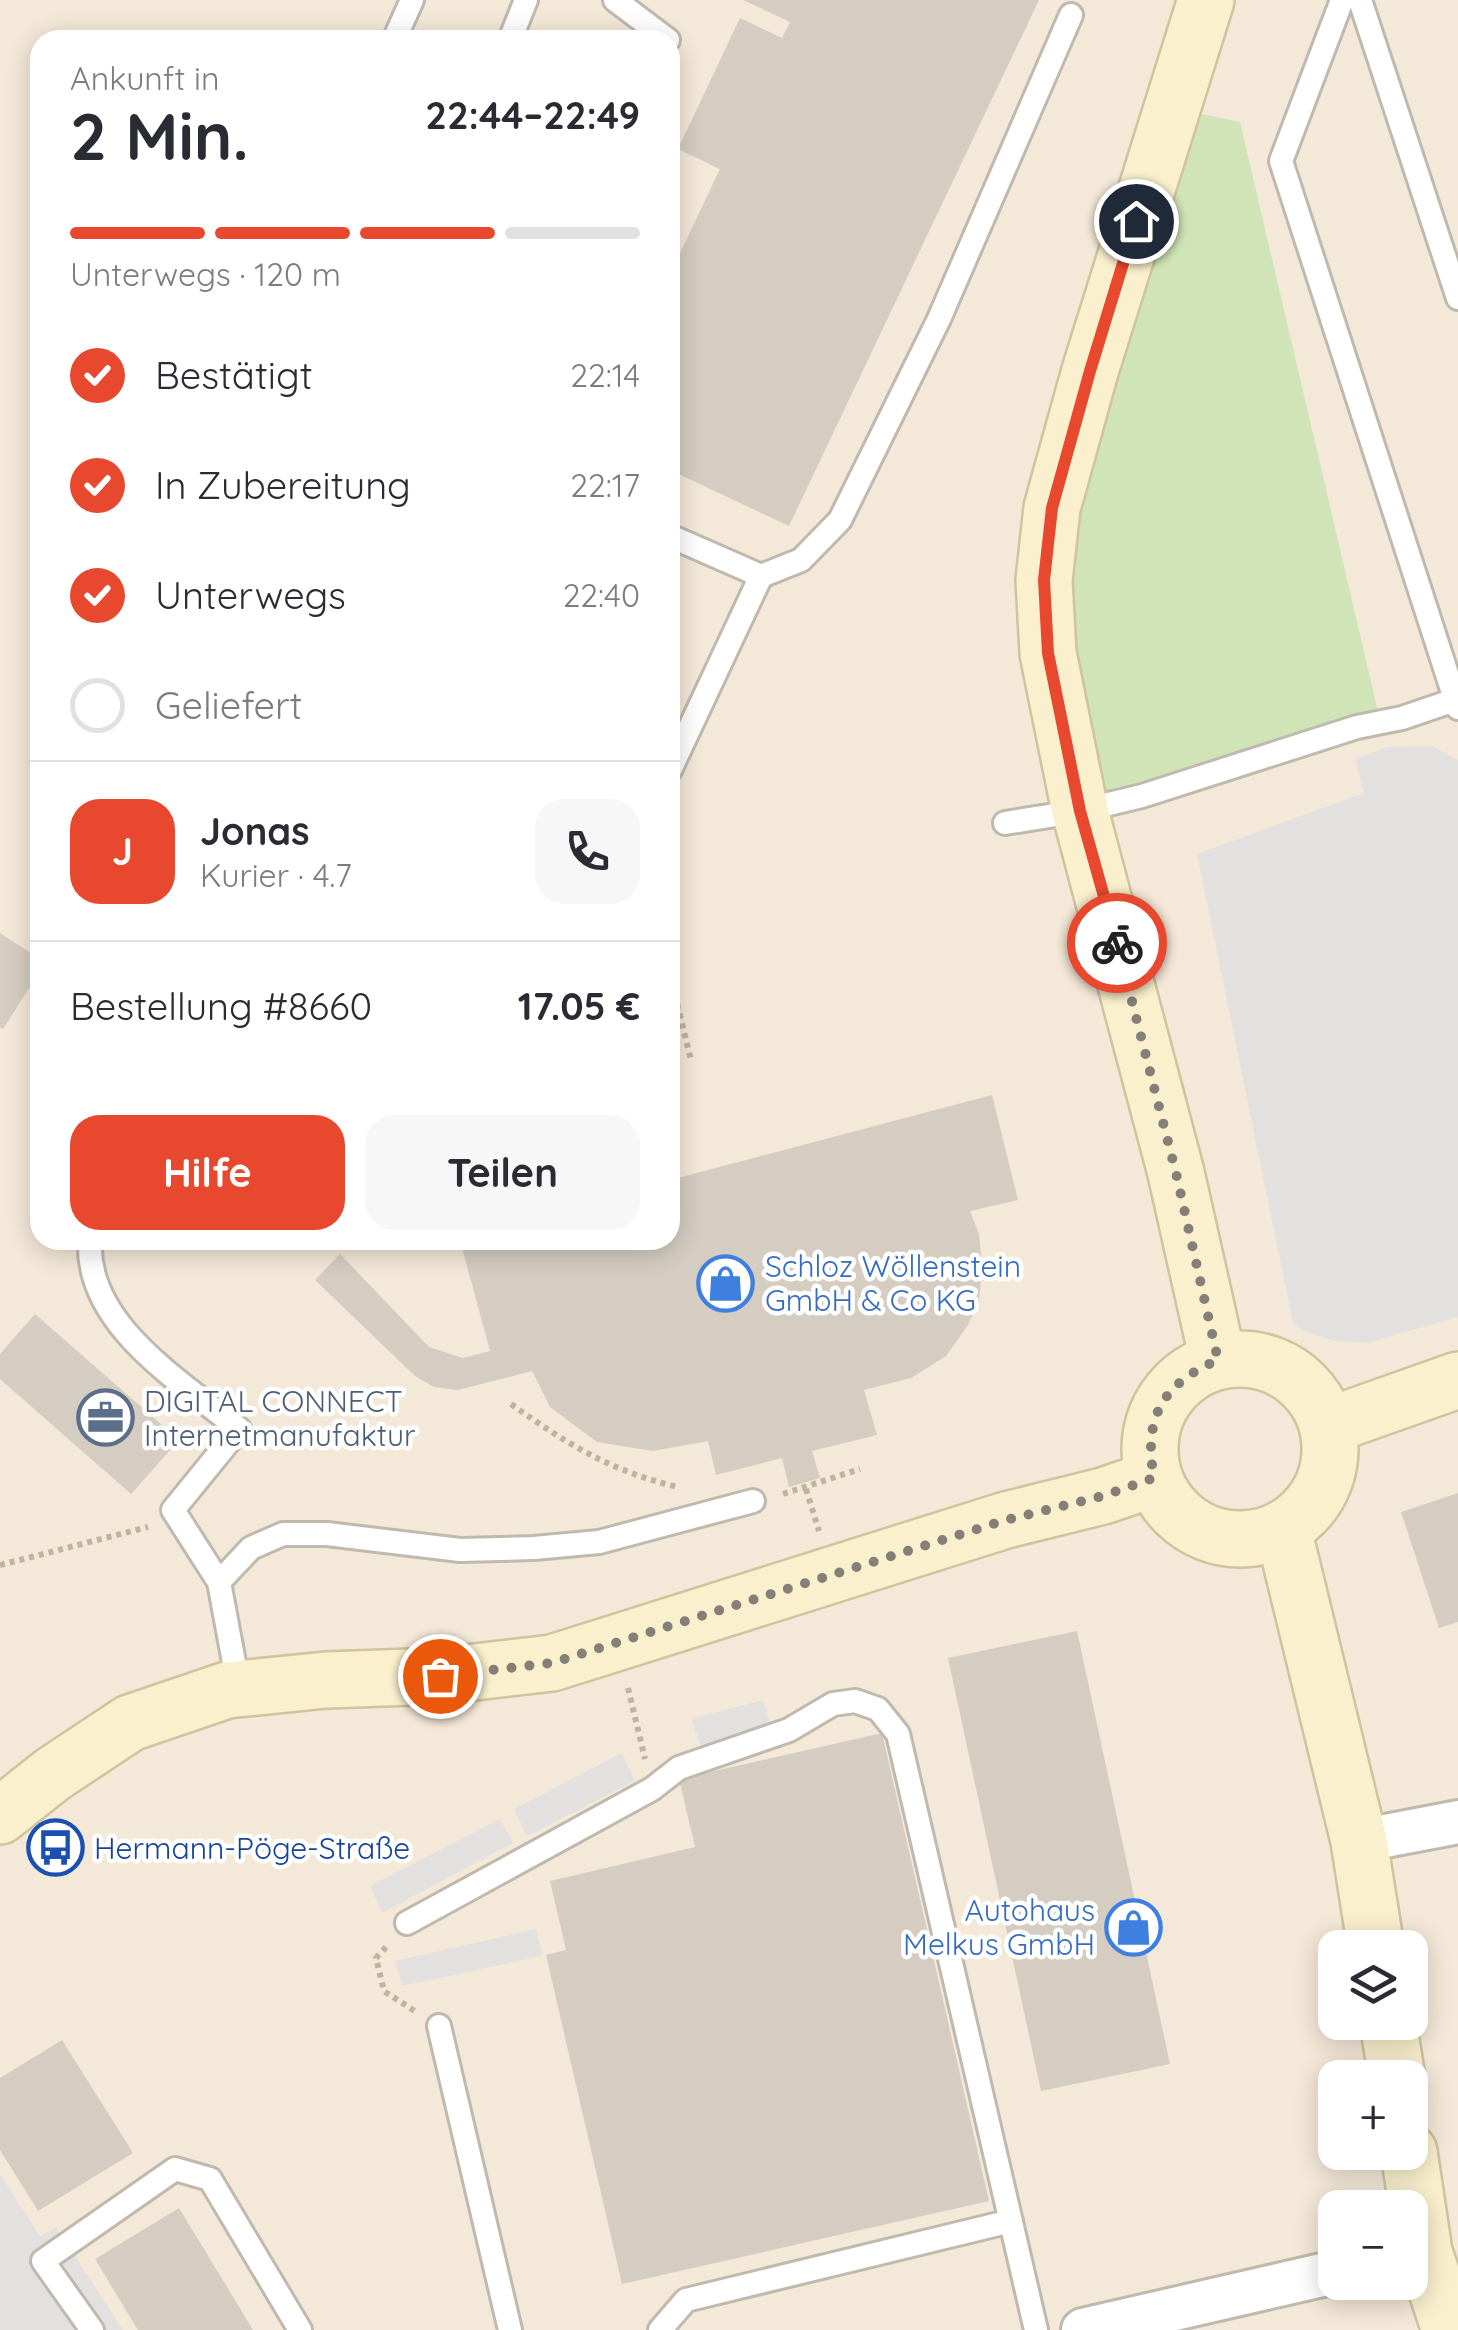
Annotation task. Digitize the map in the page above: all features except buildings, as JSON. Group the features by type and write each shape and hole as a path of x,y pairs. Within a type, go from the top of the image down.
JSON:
{"main road":[{"path":"1206,0 1090,371 1052,508 1044,580 1048,653 1080,811 1171,1154 1218,1360"},
{"path":"1246,1358 1274,1364 1298,1379 1317,1400 1328,1426 1331,1456 1324,1485 1307,1511 1284,1529 1254,1539 1222,1538 1193,1527 1169,1506 1154,1478 1148,1449 1154,1420 1168,1392 1190,1372 1218,1360 1246,1358"},
{"path":"1328,1426 1458,1380"},
{"path":"0,1816 53,1774 130,1724 239,1689 326,1680 440,1676 552,1663 1006,1520 1103,1496 1154,1478"},
{"path":"1284,1529 1359,1841 1373,1930"},
{"path":"1428,2279 1450,2330"}],"street":[{"path":"1359,1841 1458,1822"},
{"path":"1083,2330 1318,2276"}],"lane":[{"path":"398,30 412,0"},
{"path":"514,30 526,0"},
{"path":"615,0 655,30"},
{"path":"1005,824 1142,796 1357,726 1456,704 1281,161 1342,0"},
{"path":"1360,0 1458,298"},
{"path":"680,749 761,576 802,560 840,520 939,319 1071,15"},
{"path":"680,540 761,576"},
{"path":"90,1250 101,1297 122,1331 239,1430 173,1510 219,1582 239,1689"},
{"path":"219,1582 251,1548 283,1534 327,1534 460,1550 534,1548 598,1542 753,1502"},
{"path":"407,1923 652,1790 679,1768 789,1730 833,1704 855,1700 878,1709 898,1734 1036,2330"},
{"path":"439,2026 510,2330"},
{"path":"92,2330 43,2261 175,2170 210,2179 300,2330"},
{"path":"660,2330 686,2300 1011,2220"}],"path":[{"path":"680,1015 691,1060"},
{"path":"511,1404 569,1446 636,1477 753,1502 806,1489 860,1468"},
{"path":"0,1565 179,1520"},
{"path":"629,1694 652,1790"},
{"path":"407,1923 376,1958 384,1990 439,2026"}],"shaded area":[{"path":"0,0 1458,0 1458,2330 0,2330"},
{"path":"1432,746 1458,760 1458,1317 1367,1343 1334,1341 1293,1323 1197,854 1364,793 1355,759 1388,747"},
{"path":"763,1700 771,1726 701,1746 691,1719"},
{"path":"622,1753 635,1781 527,1836 514,1809"},
{"path":"500,1819 513,1843 382,1913 370,1886"},
{"path":"536,1929 542,1956 402,1986 395,1961"},
{"path":"0,2174 40,2236 56,2227 123,2330 0,2330"}],"green space":[{"path":"1172,108 1240,122 1380,720 1080,811 1044,580"}],"way so far":[{"path":"440,1676 552,1663 1006,1520 1103,1496 1154,1478 1148,1449 1154,1420 1168,1392 1190,1372 1218,1360 1176,1173 1117,943"}],"place":[{"name":"Schloz Wöllenstein GmbH & Co KG","path":"726,1283"},
{"name":"DIGITAL CONNECT Internetmanufaktur","path":"105,1418"},
{"name":"Hermann-Pöge-Straße","path":"55,1848"},
{"name":"Autohaus Melkus GmbH","path":"1134,1927"}],"route":[{"path":"1117,943 1080,811 1048,653 1044,580 1052,508 1136,221"}]}
